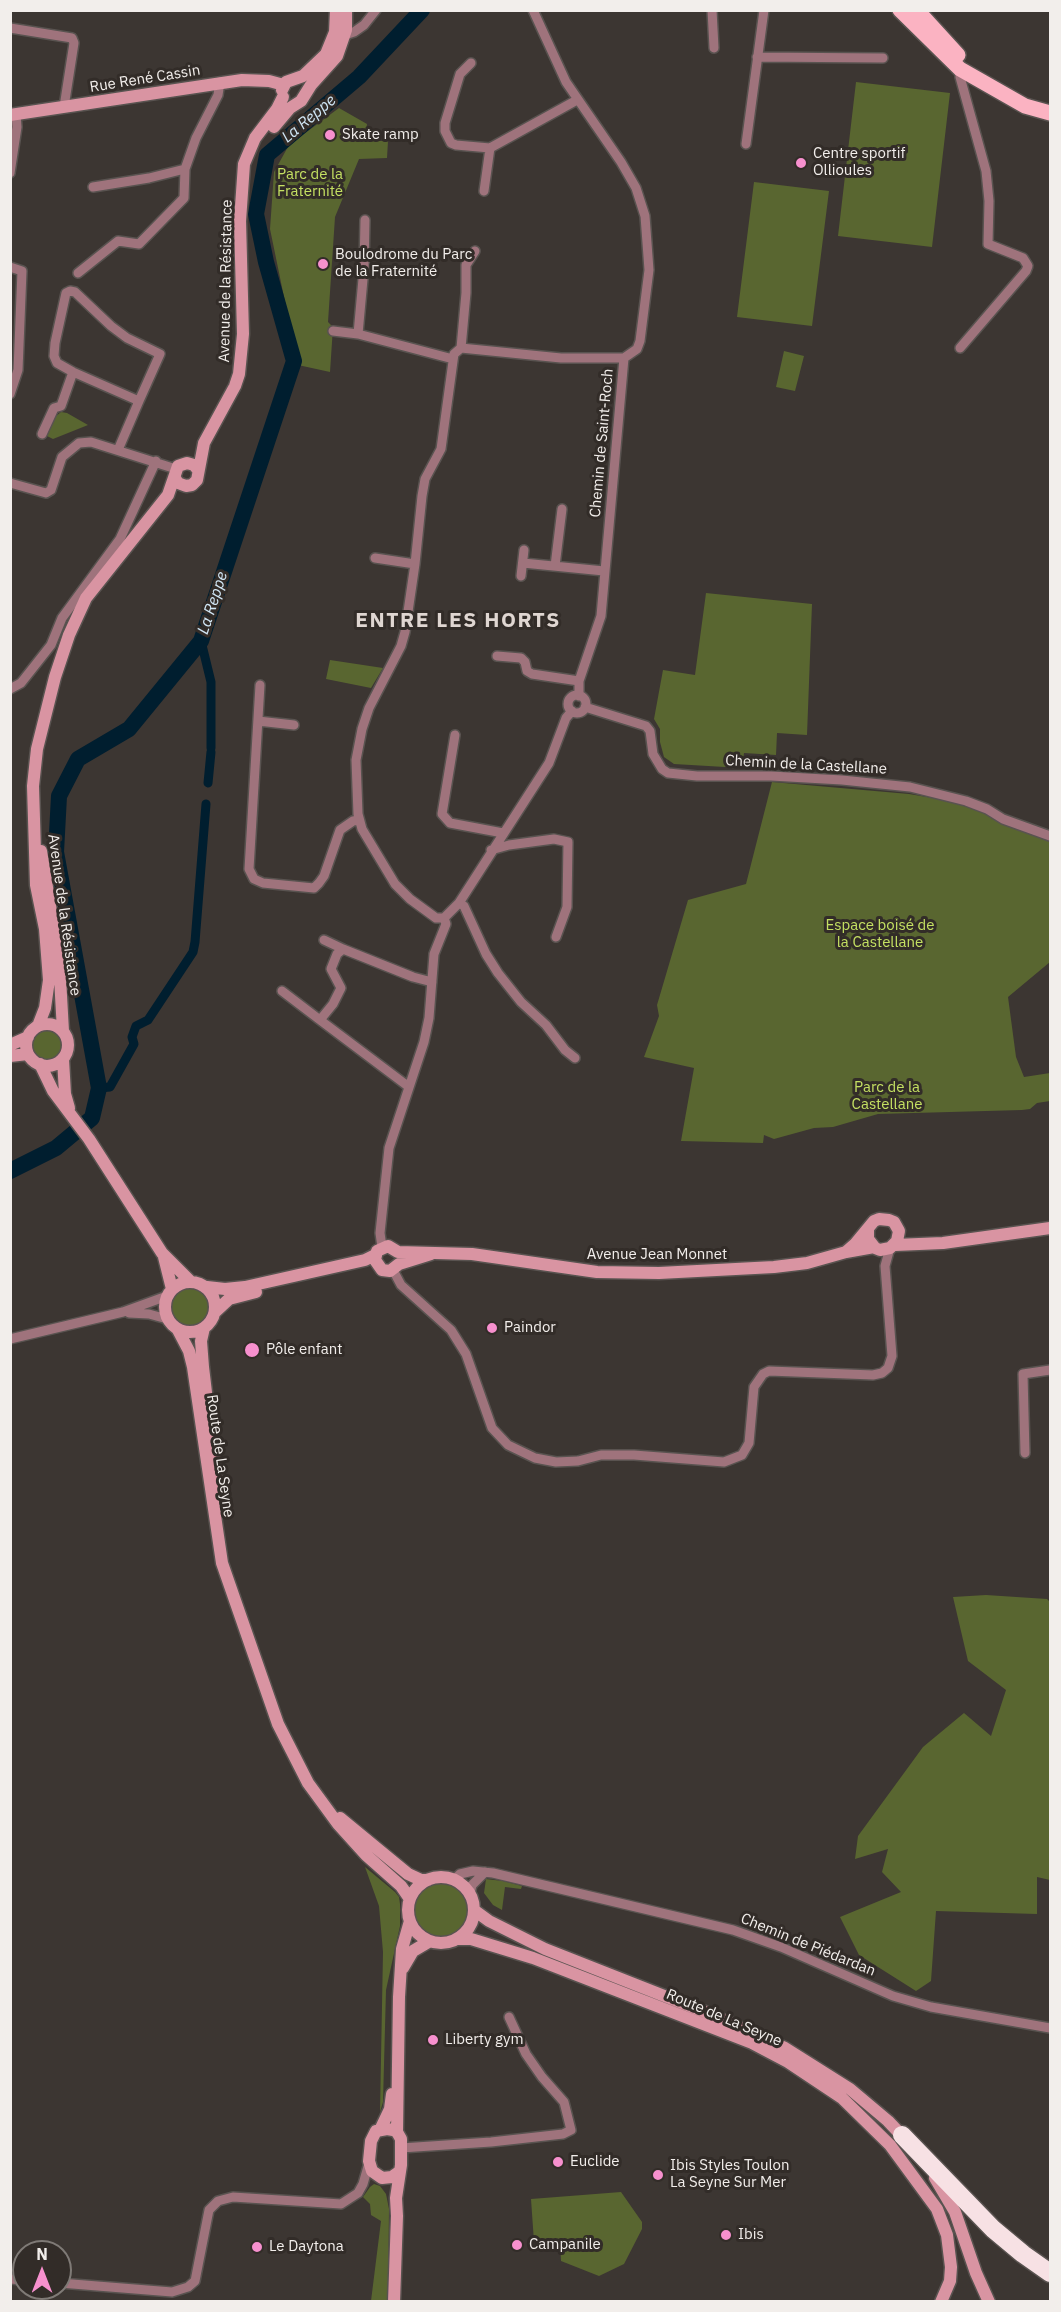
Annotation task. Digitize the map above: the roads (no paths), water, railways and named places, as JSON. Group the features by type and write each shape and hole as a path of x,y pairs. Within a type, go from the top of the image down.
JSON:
{"highway":[{"path":"902,2135 993,2229 1050,2273"}],"main road":[{"path":"336,10 335,32 326,54 297,80 289,81 283,91 287,102 301,101 337,56 345,35 346,10"},
{"path":"900,10 960,69 1025,106 1050,113"},
{"path":"917,10 977,78"},
{"name":"Rue René Cassin","path":"13,115 252,79 283,91"},
{"path":"297,80 303,84 306,92"},
{"name":"Avenue de la Résistance","path":"38,1026 45,1008 49,980 45,929 36,885 34,768 55,677 75,620 86,598 168,495 204,443 235,386 241,361 243,334 240,222 244,164 255,138 277,109 283,91"},
{"name":"Avenue de la Résistance","path":"243,182 258,148 283,115 296,103"},
{"path":"184,470 178,483 186,486"},
{"name":"Avenue de la Résistance","path":"75,620 138,547 186,486 192,485 197,480 184,470"},
{"name":"Avenue de la Résistance","path":"33,804 59,960 63,1031"},
{"path":"10,1045 28,1037 38,1026 51,1025 63,1031 68,1042 63,1059 52,1065 40,1064"},
{"path":"28,1037 28,1054"},
{"path":"10,1056 28,1054 40,1064 53,1090 89,1139 162,1253 190,1281 207,1287 214,1299 215,1312 209,1324 204,1328 187,1332 178,1329 167,1319 165,1312 169,1293 162,1253"},
{"path":"63,1059 65,1094 71,1115"},
{"path":"929,1244 899,1231 894,1222 884,1219 874,1221 868,1230 868,1239 880,1250 892,1247 929,1244 1050,1228"},
{"name":"Avenue Jean Monnet","path":"846,1252 868,1230"},
{"path":"892,1247 897,1241 899,1231"},
{"name":"Avenue Jean Monnet","path":"215,1312 229,1299 356,1269 392,1247 397,1262"},
{"name":"Avenue Jean Monnet","path":"378,1257 386,1271 397,1262 431,1254 464,1253 597,1272 639,1274 774,1267 807,1263 875,1247"},
{"name":"Avenue Jean Monnet","path":"207,1287 225,1289 245,1287 378,1257"},
{"path":"169,1293 177,1285 190,1281"},
{"name":"Route de La Seyne","path":"204,1328 201,1341 203,1367 231,1587"},
{"name":"Route de La Seyne","path":"178,1329 189,1351 193,1367 222,1563 278,1724 308,1783 345,1832 401,1886 410,1899"},
{"name":"Route de La Seyne","path":"328,1808 408,1874 421,1880 428,1880"},
{"path":"436,1878 454,1880 470,1893 474,1910 468,1929 458,1939 449,1942 430,1941 418,1934 410,1921 408,1910 410,1899 414,1891 428,1880 436,1878"},
{"name":"Route de La Seyne","path":"474,1910 489,1921 545,1949 705,2012 785,2048 850,2089 902,2135 949,2199 965,2236 976,2273 989,2301"},
{"path":"394,2301 396,2198 401,2148 401,2139 397,2132 400,1974 402,1948 410,1921"},
{"name":"Route de La Seyne","path":"458,1939 471,1939 533,1958 752,2043 826,2086 871,2124 891,2145 927,2192 937,2209 947,2235 951,2259 950,2281 941,2301"},
{"path":"400,1974 406,1959 413,1951 430,1941"},
{"path":"396,2198 372,2170 369,2160 372,2136 380,2130 390,2109 398,2034"},
{"path":"380,2130 387,2129 397,2132"},
{"path":"380,2177 392,2177 399,2172"}],"street":[{"path":"345,35 364,25 376,10"},
{"name":"Chemin de Saint-Roch","path":"533,10 557,64 577,100 621,162 641,201 645,216 649,270 642,332 637,349 624,358 598,629 579,681 579,696"},
{"path":"712,10 714,48"},
{"path":"746,144 764,10"},
{"path":"10,28 72,38 74,43 64,107"},
{"path":"758,57 883,57"},
{"path":"471,63 460,74 445,123 445,131 451,143 456,145 490,148 577,100"},
{"path":"960,69 960,77 986,171 989,201 988,244 1023,258 1028,266 1026,272 960,348"},
{"path":"78,273 118,241 139,244 184,198 185,169 196,138 218,95 220,82"},
{"path":"10,173 17,128 13,115"},
{"path":"484,191 490,148"},
{"path":"93,187 185,169"},
{"path":"358,334 364,268 365,220"},
{"path":"441,922 410,899 395,884 362,829 359,820 356,760 369,708 401,646 405,632 425,479 441,449 453,359 454,354 461,348 466,265 475,251"},
{"path":"10,267 22,271 18,370 10,394"},
{"path":"118,450 160,354 127,338 75,292 66,293 54,356 57,363 139,401"},
{"path":"333,331 358,334 453,359"},
{"path":"461,348 561,358 624,358"},
{"path":"42,434 54,408 61,406 73,372"},
{"path":"10,483 46,493 51,490 62,457 79,443 91,442 184,470"},
{"path":"10,689 21,683 51,645 62,618 120,539 156,461"},
{"path":"555,566 562,509"},
{"path":"521,576 524,550"},
{"path":"375,558 415,564"},
{"path":"523,563 604,571"},
{"path":"497,656 521,658 525,662 527,671 532,674 579,681"},
{"path":"260,685 249,869 254,879 263,884 314,888 320,884 324,876 340,830 353,821 359,820"},
{"path":"573,696 584,699 585,707 579,712 572,711 569,702 573,696"},
{"name":"Chemin de la Castellane","path":"585,707 646,726 650,731 653,754 662,769 668,773 697,776 771,776 842,780 910,787 966,801 987,809 1003,819 1050,837"},
{"path":"378,1257 389,1148 428,1026 434,954 441,922 459,903 549,763 566,718 572,711"},
{"path":"258,721 294,724"},
{"path":"454,735 442,814 450,823 503,833"},
{"path":"491,850 509,845 554,839 568,842 567,907 556,937"},
{"path":"459,903 464,906 486,954 498,973 521,1002 575,1058"},
{"path":"324,940 413,977 432,982"},
{"path":"320,1020 333,1004 341,988 331,969 337,954 343,949"},
{"path":"282,991 409,1087"},
{"path":"397,1262 401,1285 451,1330 466,1354 492,1428 508,1445 535,1458 556,1462 578,1461 601,1455 634,1455 728,1462 742,1455 749,1443 754,1386 760,1376 769,1371 873,1375 882,1373 888,1368 892,1356 885,1266 875,1247"},
{"path":"885,1266 892,1247"},
{"path":"10,1339 123,1312 169,1293"},
{"path":"123,1312 149,1314 167,1319"},
{"path":"1025,1452 1023,1374 1050,1370"},
{"path":"454,1880 460,1874 473,1870 485,1872"},
{"path":"470,1893 472,1885 485,1872"},
{"name":"Chemin de Piédardan","path":"485,1872 733,1930 781,1947 893,1996 926,2006 1050,2028"},
{"path":"401,2148 490,2142 562,2134 571,2130 564,2102 542,2078 526,2054 509,2017"},
{"path":"72,2284 172,2292 188,2288 195,2281 209,2211 218,2201 233,2197 341,2204 358,2193 363,2184 369,2160"},
{"path":"363,2184 380,2177"}],"waterway":[{"name":"La Reppe","path":"10,1171 56,1148 92,1118 99,1088 56,852 59,796 78,759 129,729 201,641 294,361 266,262 256,214 267,155 359,77 422,10"},
{"path":"201,641 211,682 211,748"},
{"path":"208,783 211,752"},
{"path":"99,1088 110,1087 134,1044 132,1037 136,1026 148,1020 193,952 206,804"}],"place":[{"name":"Skate ramp","path":"330,135"},
{"name":"Centre sportif Ollioules","path":"801,163"},
{"name":"Boulodrome du Parc de la Fraternité","path":"323,264"},
{"name":"Paindor","path":"492,1328"},
{"name":"Pôle enfant","path":"252,1350"},
{"name":"Liberty gym","path":"433,2040"},
{"name":"Euclide","path":"558,2162"},
{"name":"Ibis Styles Toulon La Seyne Sur Mer","path":"658,2175"},
{"name":"Ibis","path":"726,2235"},
{"name":"Campanile","path":"517,2245"},
{"name":"Le Daytona","path":"257,2247"}],"district":[{"name":"ENTRE LES HORTS","path":"458,621"}],"park label":[{"name":"Parc de la Fraternité","path":"310,184"},
{"name":"Espace boisé de la Castellane","path":"880,934"},
{"name":"Parc de la Castellane","path":"887,1096"}]}
